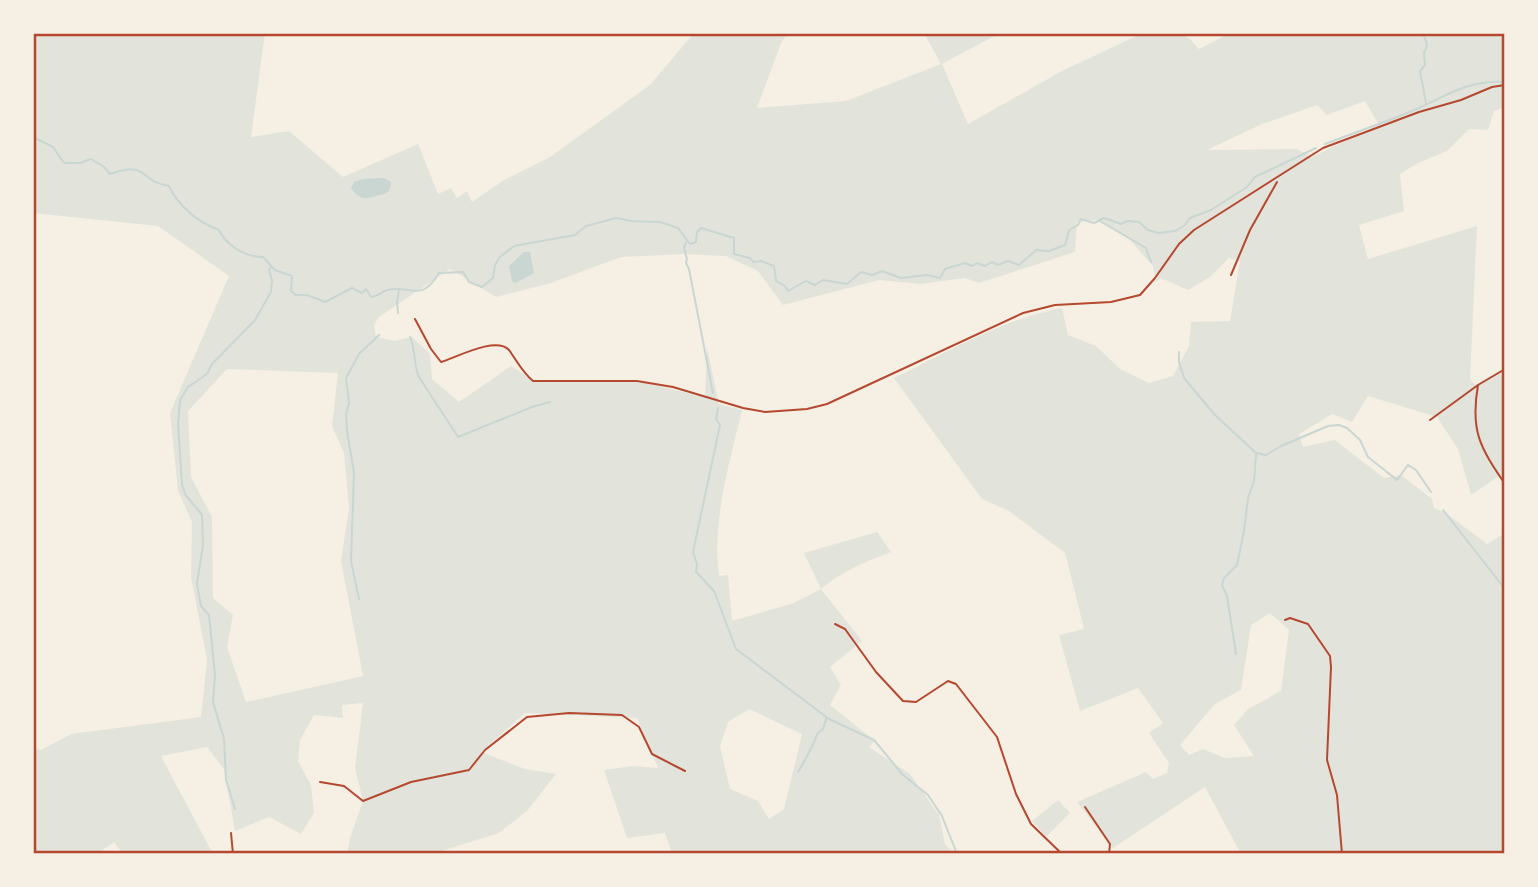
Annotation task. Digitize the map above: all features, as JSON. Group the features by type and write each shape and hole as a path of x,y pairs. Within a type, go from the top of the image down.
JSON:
{"lane":[{"path":"415,319 441,362 481,347 502,345 533,381 638,381 673,387 765,412 820,406 1023,313 1055,305 1111,302 1140,295 1179,244 1194,230 1326,147 1419,112 1505,85"},
{"path":"1430,420 1505,369"},
{"path":"1478,385 1474,407 1475,429 1482,448 1505,484"},
{"path":"1286,620 1290,618 1308,624 1330,656 1332,667 1327,760 1336,795 1342,854"},
{"path":"835,624 845,629 876,672 907,703 916,702 948,681 956,684 1002,746 1016,794 1031,824 1062,854"},
{"path":"320,782 344,786 363,801 411,782 469,770 485,750 527,717 569,713 622,715 639,727 652,754 685,771"},
{"path":"1085,807 1100,833 1110,844 1109,854"},
{"path":"231,834 233,854"}],"path":[{"path":"1231,275 1250,230 1281,175"}],"shaded area":[{"path":"33,33 265,33 251,137 289,131 343,177 418,144 438,194 451,188 457,198 467,191 472,202 504,180 550,157 650,85 694,33 788,33 781,43 757,108 846,101 941,64 924,33 1000,33 942,64 968,124 1062,71 1143,33 1180,33 1199,49 1230,33 1505,33 1505,107 1494,111 1488,130 1469,129 1447,151 1400,174 1404,211 1359,225 1368,259 1477,226 1470,379 1475,385 1505,368 1505,472 1471,495 1458,449 1437,417 1368,396 1352,422 1332,414 1299,434 1303,447 1335,440 1384,478 1401,475 1432,499 1434,508 1446,513 1487,544 1505,533 1505,854 1241,854 1205,787 1113,848 1077,802 1146,772 1153,779 1167,773 1169,763 1149,733 1163,723 1138,688 1080,711 1059,635 1084,629 1065,553 1009,511 982,499 894,378 997,328 1062,308 1068,335 1096,346 1120,369 1149,383 1173,376 1189,346 1191,322 1230,321 1240,261 1229,258 1210,277 1188,290 1161,278 1156,282 1153,266 1130,240 1097,220 1077,222 1075,252 979,283 965,278 920,284 879,280 783,305 758,271 726,256 684,254 621,257 551,283 496,297 450,269 379,317 374,325 376,337 395,341 412,337 430,354 432,379 459,402 511,366 536,382 638,381 705,397 707,348 719,404 742,410 723,493 717,555 719,576 728,575 732,621 794,603 821,589 862,641 830,667 841,685 830,705 875,741 869,747 910,774 939,815 945,844 954,854 672,854 665,833 627,838 604,770 633,766 658,768 637,718 525,713 481,752 525,769 556,774 527,811 499,833 432,854 347,854 363,801 355,768 363,703 342,705 343,718 314,715 300,740 298,761 311,785 314,813 301,834 269,817 235,831 224,769 207,747 161,756 213,854 123,854 114,842 97,854 33,854 33,748 41,750 71,734 201,717 207,660 191,577 192,522 178,491 170,413 229,276 158,226 33,213","holes":["1365,101 1379,125 1312,157 1297,149 1207,150 1260,125 1317,105 1327,115","227,369 338,373 332,426 344,453 349,508 341,561 363,676 246,702 227,647 233,615 213,598 212,517 191,477 188,411","1270,613 1289,630 1281,691 1248,709 1234,725 1254,756 1225,758 1203,749 1189,755 1180,745 1215,704 1241,690 1251,625","749,709 802,734 784,809 769,819 758,801 730,789 720,746 728,722"]},
{"path":"384,178 391,182 390,189 385,194 365,198 351,188 354,182 363,179"},
{"path":"524,252 530,252 534,273 515,283 512,281 509,266"},
{"path":"877,532 891,552 854,567 821,589 804,553"},
{"path":"1058,800 1070,813 1046,837 1032,821"}],"waterway":[{"path":"1423,33 1427,45 1424,52 1425,65 1420,71 1426,103"},
{"path":"1325,144 1416,109 1451,92 1475,84 1505,82"},
{"path":"33,137 53,147 64,163 80,163 91,159 110,174 123,170 138,170 152,180 169,186 184,207 219,230 232,246 243,253 263,257 275,270 292,276 291,291 296,295 307,295 325,302 352,288 362,293 366,289 371,297 387,290 421,290 439,273 463,272 469,282 482,287 493,278 495,265 500,257 514,246 575,235 586,226 616,218 660,222 678,228 690,244 696,242 697,232 701,228 734,238 734,254 750,258 753,262 761,261 774,266 776,281 788,291 806,281 815,285 823,280 847,284 861,272 872,275 882,271 901,278 927,275 940,278 945,269 965,263 985,266 992,262 998,265 1008,261 1019,265 1036,250 1049,251 1065,245 1069,230 1078,225 1081,219 1094,223 1104,218 1121,224 1127,221 1139,222 1148,230 1158,233 1175,231 1184,226 1190,218 1211,210 1247,187 1255,177 1316,148"},
{"path":"1100,221 1146,248 1151,262"},
{"path":"686,242 686,263 713,393"},
{"path":"235,809 226,780 224,739 213,702 215,675 209,615 201,606 197,584 203,545 202,515 185,494 182,484 178,424 180,400 188,387 207,374 212,364 255,320 271,292 271,266"},
{"path":"398,313 399,290"},
{"path":"359,599 351,561 354,473 347,431 346,415 349,403 346,378 359,354 379,335"},
{"path":"410,337 419,377 458,437 550,402"},
{"path":"1179,352 1184,378 1215,415 1256,453 1266,455 1328,426 1339,425 1347,428 1360,440 1368,457 1397,480 1408,465 1416,470 1431,492"},
{"path":"718,408 716,419 720,425 693,552 697,564 696,572 714,591 736,649 829,719 874,740 903,775 928,795 942,816 957,854"},
{"path":"1236,654 1227,596 1222,585 1224,578 1237,565 1248,498 1254,481 1256,455"},
{"path":"1443,510 1505,589"},
{"path":"798,772 826,719"}]}
